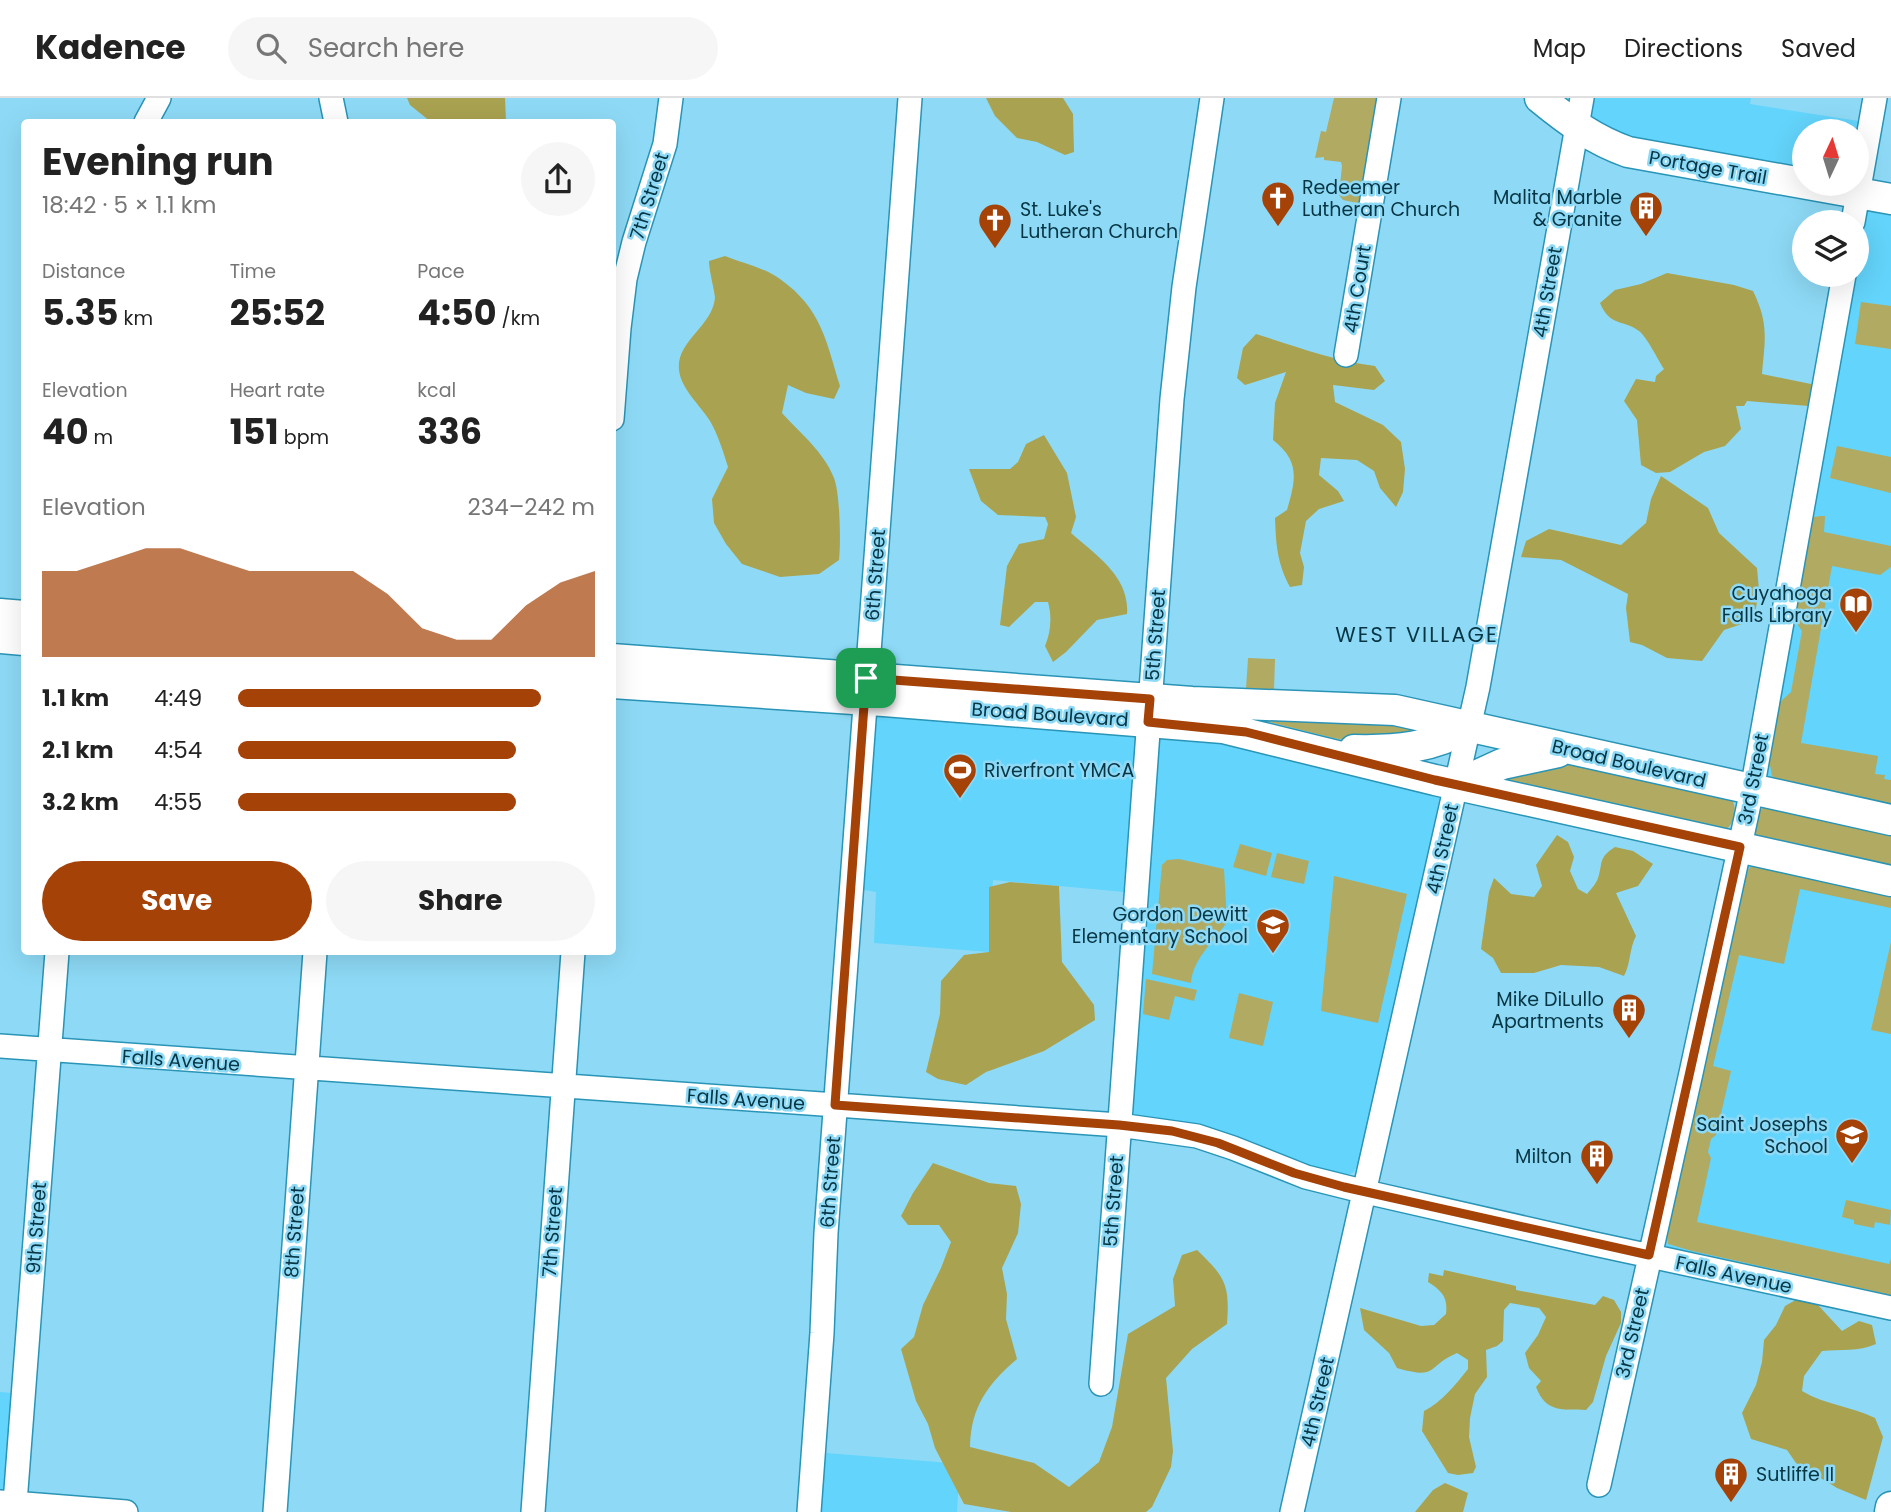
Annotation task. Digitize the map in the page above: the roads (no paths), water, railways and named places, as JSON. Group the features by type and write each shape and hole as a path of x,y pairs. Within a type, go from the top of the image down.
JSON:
{"main road":[{"name":"Portage Trail","path":"1540,98 1578,129 1602,142 1653,159 1856,208 1891,199"},
{"path":"0,614 21,616"},
{"path":"0,638 21,640"},
{"name":"Broad Boulevard","path":"616,659 865,689 1149,710 1262,707 1384,709 1891,820"},
{"name":"Broad Boulevard","path":"616,684 865,689"},
{"name":"Broad Boulevard","path":"1149,710 1456,785 1891,881"},
{"path":"1304,748 1407,748 1439,742 1469,726"},
{"path":"1456,785 1511,761 1573,750"}],"street":[{"path":"148,119 159,98"},
{"path":"331,98 335,119"},
{"name":"7th Street","path":"616,367 625,279 665,144 671,98"},
{"name":"6th Street","path":"809,1512 835,1105 910,98"},
{"name":"5th Street","path":"1101,1384 1177,342 1212,98"},
{"name":"4th Court","path":"1346,355 1389,98"},
{"name":"4th Street","path":"1292,1512 1478,687 1582,98"},
{"path":"1856,208 1875,98"},
{"name":"3rd Street","path":"1599,1485 1752,790 1842,287"},
{"name":"9th Street","path":"15,1505 57,955"},
{"name":"8th Street","path":"275,1512 315,955"},
{"name":"7th Street","path":"533,1512 573,955"},
{"name":"Falls Avenue","path":"0,1046 1119,1125 1196,1136 1294,1173 1366,1192 1891,1308"},
{"path":"15,1505 126,1512"}],"place":[{"name":"Redeemer Lutheran Church","path":"1278,228"},
{"name":"Malita Marble & Granite","path":"1646,238"},
{"name":"St. Luke's Lutheran Church","path":"995,250"},
{"name":"Cuyahoga Falls Library","path":"1856,634"},
{"name":"Riverfront YMCA","path":"960,800"},
{"name":"Gordon Dewitt Elementary School","path":"1273,955"},
{"name":"Mike DiLullo Apartments","path":"1629,1040"},
{"name":"Saint Josephs School","path":"1852,1165"},
{"name":"Milton","path":"1597,1186"},
{"name":"Sutliffe II","path":"1731,1504"}],"district":[{"name":"WEST VILLAGE","path":"1417,635"}]}
